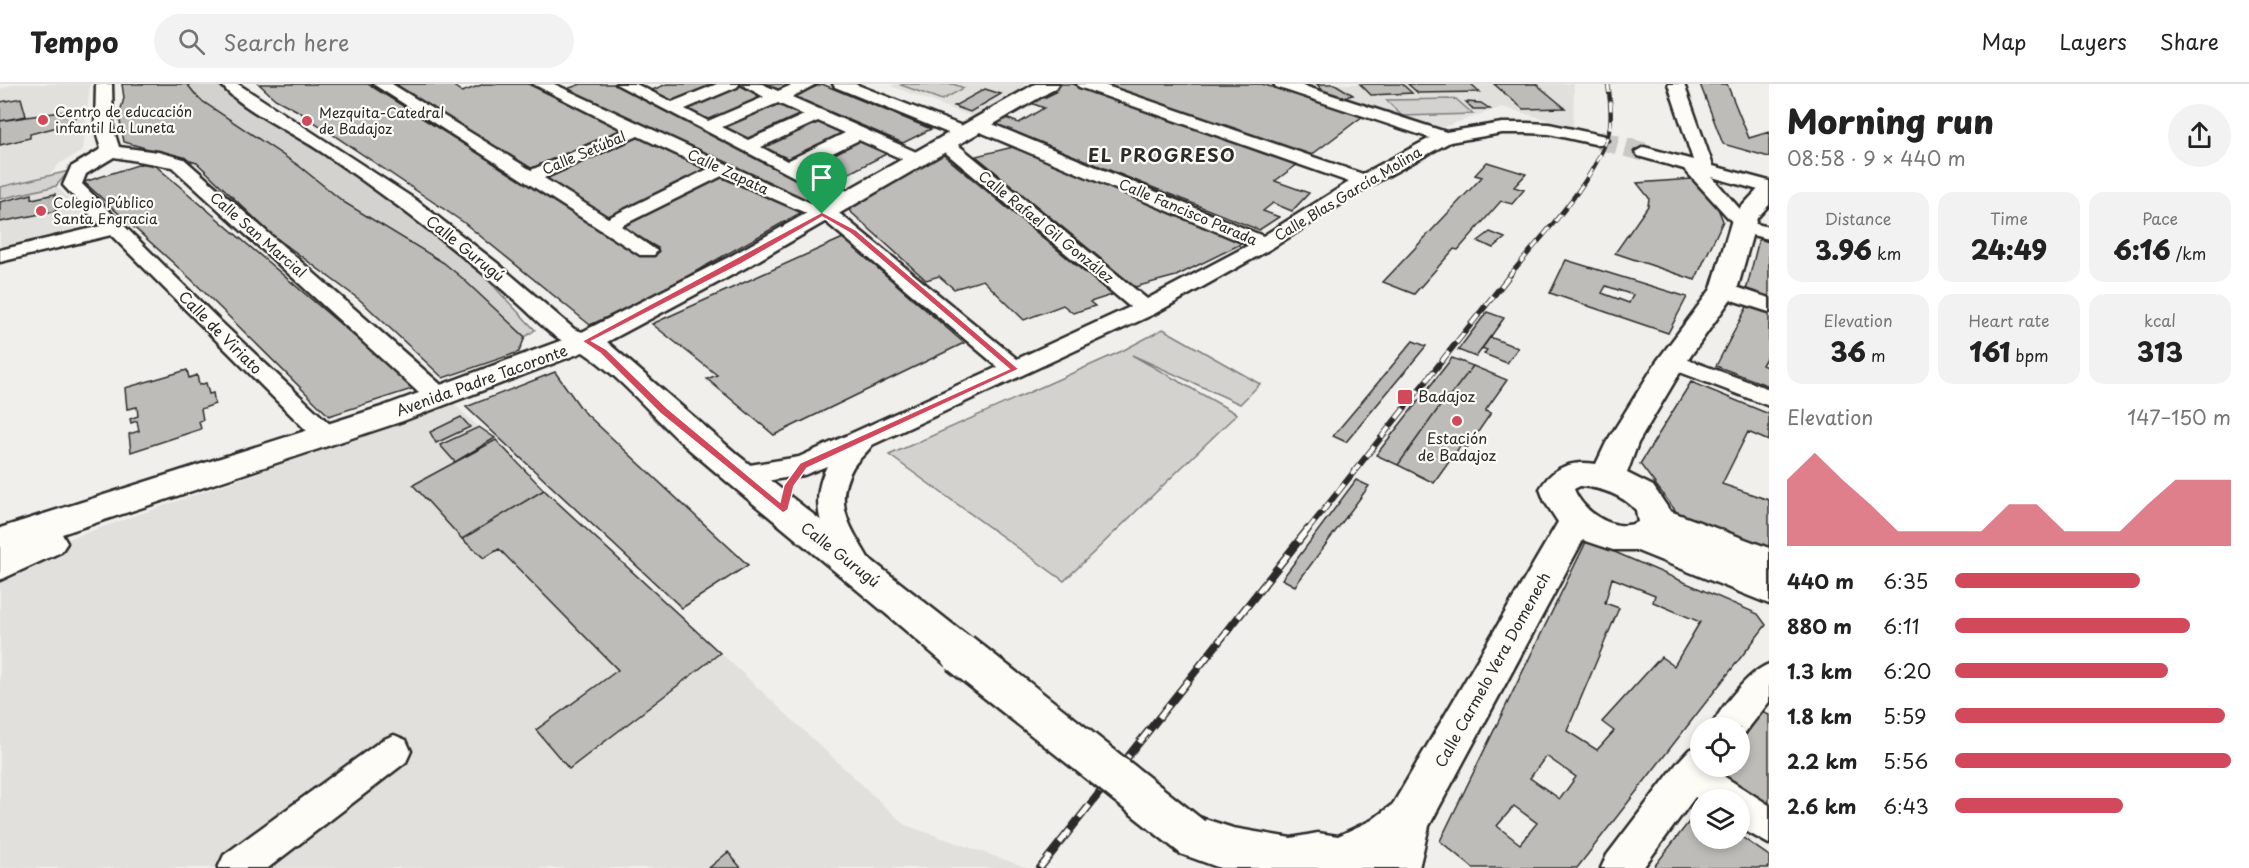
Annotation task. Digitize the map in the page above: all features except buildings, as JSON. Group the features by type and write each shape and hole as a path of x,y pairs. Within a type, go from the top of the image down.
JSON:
{"main road":[{"name":"Avenida Padre Tacoronte","path":"146,492 439,397 586,341 738,262 1049,84"},
{"path":"1609,478 1622,443 1672,361 1724,290 1758,210"},
{"name":"Calle Gurugú","path":"586,341 603,351 663,411 741,476 860,569 1204,853 1233,850 1282,864 1307,855 1386,855"},
{"path":"1647,528 1653,510 1636,492 1609,478 1580,474 1560,482 1557,489 1559,499 1576,519 1607,535 1647,528 1769,563"},
{"path":"0,541 146,492"},
{"path":"0,566 71,533 146,492"},
{"name":"Calle Carmelo Vera Domenech","path":"1386,855 1576,519"},
{"path":"1647,528 1769,589"}],"street":[{"path":"104,84 104,128 111,151"},
{"name":"Calle Gurugú","path":"229,84 239,94 314,137 453,236 566,334 586,341"},
{"path":"381,84 646,251"},
{"name":"Calle Zapata","path":"541,84 822,214 853,232 1015,369"},
{"path":"631,87 655,84"},
{"path":"672,108 731,84"},
{"path":"749,84 861,132 917,159"},
{"path":"708,127 808,84"},
{"name":"Calle Fancisco Parada","path":"841,84 963,134 1265,244"},
{"path":"1085,84 1364,181"},
{"path":"1282,84 1445,137"},
{"path":"1676,84 1705,174"},
{"path":"631,87 848,199"},
{"path":"748,147 819,114"},
{"name":"Calle Blas García Molina","path":"741,476 804,466 1146,309 1265,244 1364,181 1445,137 1502,128 1527,128 1558,131 1599,140"},
{"name":"Calle Setúbal","path":"530,177 638,130"},
{"path":"789,167 861,132"},
{"name":"Calle Rafael Gil González","path":"963,134 1146,309"},
{"name":"Calle de Viriato","path":"111,151 78,171 72,185 213,327 326,435"},
{"name":"Calle San Marcial","path":"111,151 158,157 178,164 439,397"},
{"path":"1644,152 1706,172 1758,210"},
{"path":"1677,162 1705,174 1758,210"},
{"path":"606,226 722,169"},
{"path":"0,256 116,228"},
{"path":"1724,290 1769,305"},
{"path":"1672,361 1769,398"},
{"path":"860,569 838,535 832,517 832,498 834,480 841,464 853,448 870,435"},
{"path":"783,510 789,485 804,466"},
{"path":"1739,717 1765,691"},
{"path":"237,868 394,750"},
{"path":"1620,868 1690,774"},
{"path":"1705,777 1718,789"},
{"path":"1750,814 1769,826"}],"shaded area":[{"name":"Centro de educación infantil La Luneta","path":"14,84 90,84 83,151 60,163 49,176 0,187 0,89"},
{"path":"187,84 217,84 238,102 301,137 467,258 535,330 525,337 444,263 345,203 299,166 199,99"},
{"path":"895,84 1031,84 973,117 891,86"},
{"path":"953,84 964,88 942,100 901,85"},
{"path":"1293,84 1574,84 1573,127 1502,107 1438,129"},
{"path":"1456,99 1473,114 1402,116 1386,100"},
{"path":"69,171 56,186 0,199 0,187"},
{"name":"Colegio Público Santa Engracia","path":"56,186 94,224 0,247 0,199"},
{"path":"1163,329 1260,384 1240,404 1132,355 1237,414 1064,581 889,455 1122,351"},
{"path":"454,404 905,825 1028,868 0,868 0,563"}],"tunnel":[{"path":"1599,140 1644,152"}],"railway":[{"path":"1509,276 1583,185 1605,145 1611,110 1608,84"},
{"path":"1307,531 1510,275"},
{"path":"1040,868 1308,529"}],"place":[{"name":"Centro de educación infantil La Luneta","path":"43,120"},
{"name":"Mezquita-Catedral de Badajoz","path":"307,121"},
{"name":"Colegio Público Santa Engracia","path":"41,211"},
{"name":"Badajoz","path":"1405,397"},
{"name":"Estación de Badajoz","path":"1457,421"}],"district":[{"name":"EL PROGRESO","path":"1162,156"}],"route":[{"path":"822,214 833,218 853,232 1015,369 804,466 789,485 783,510 663,411 603,351 586,341 738,262 822,214"}]}
